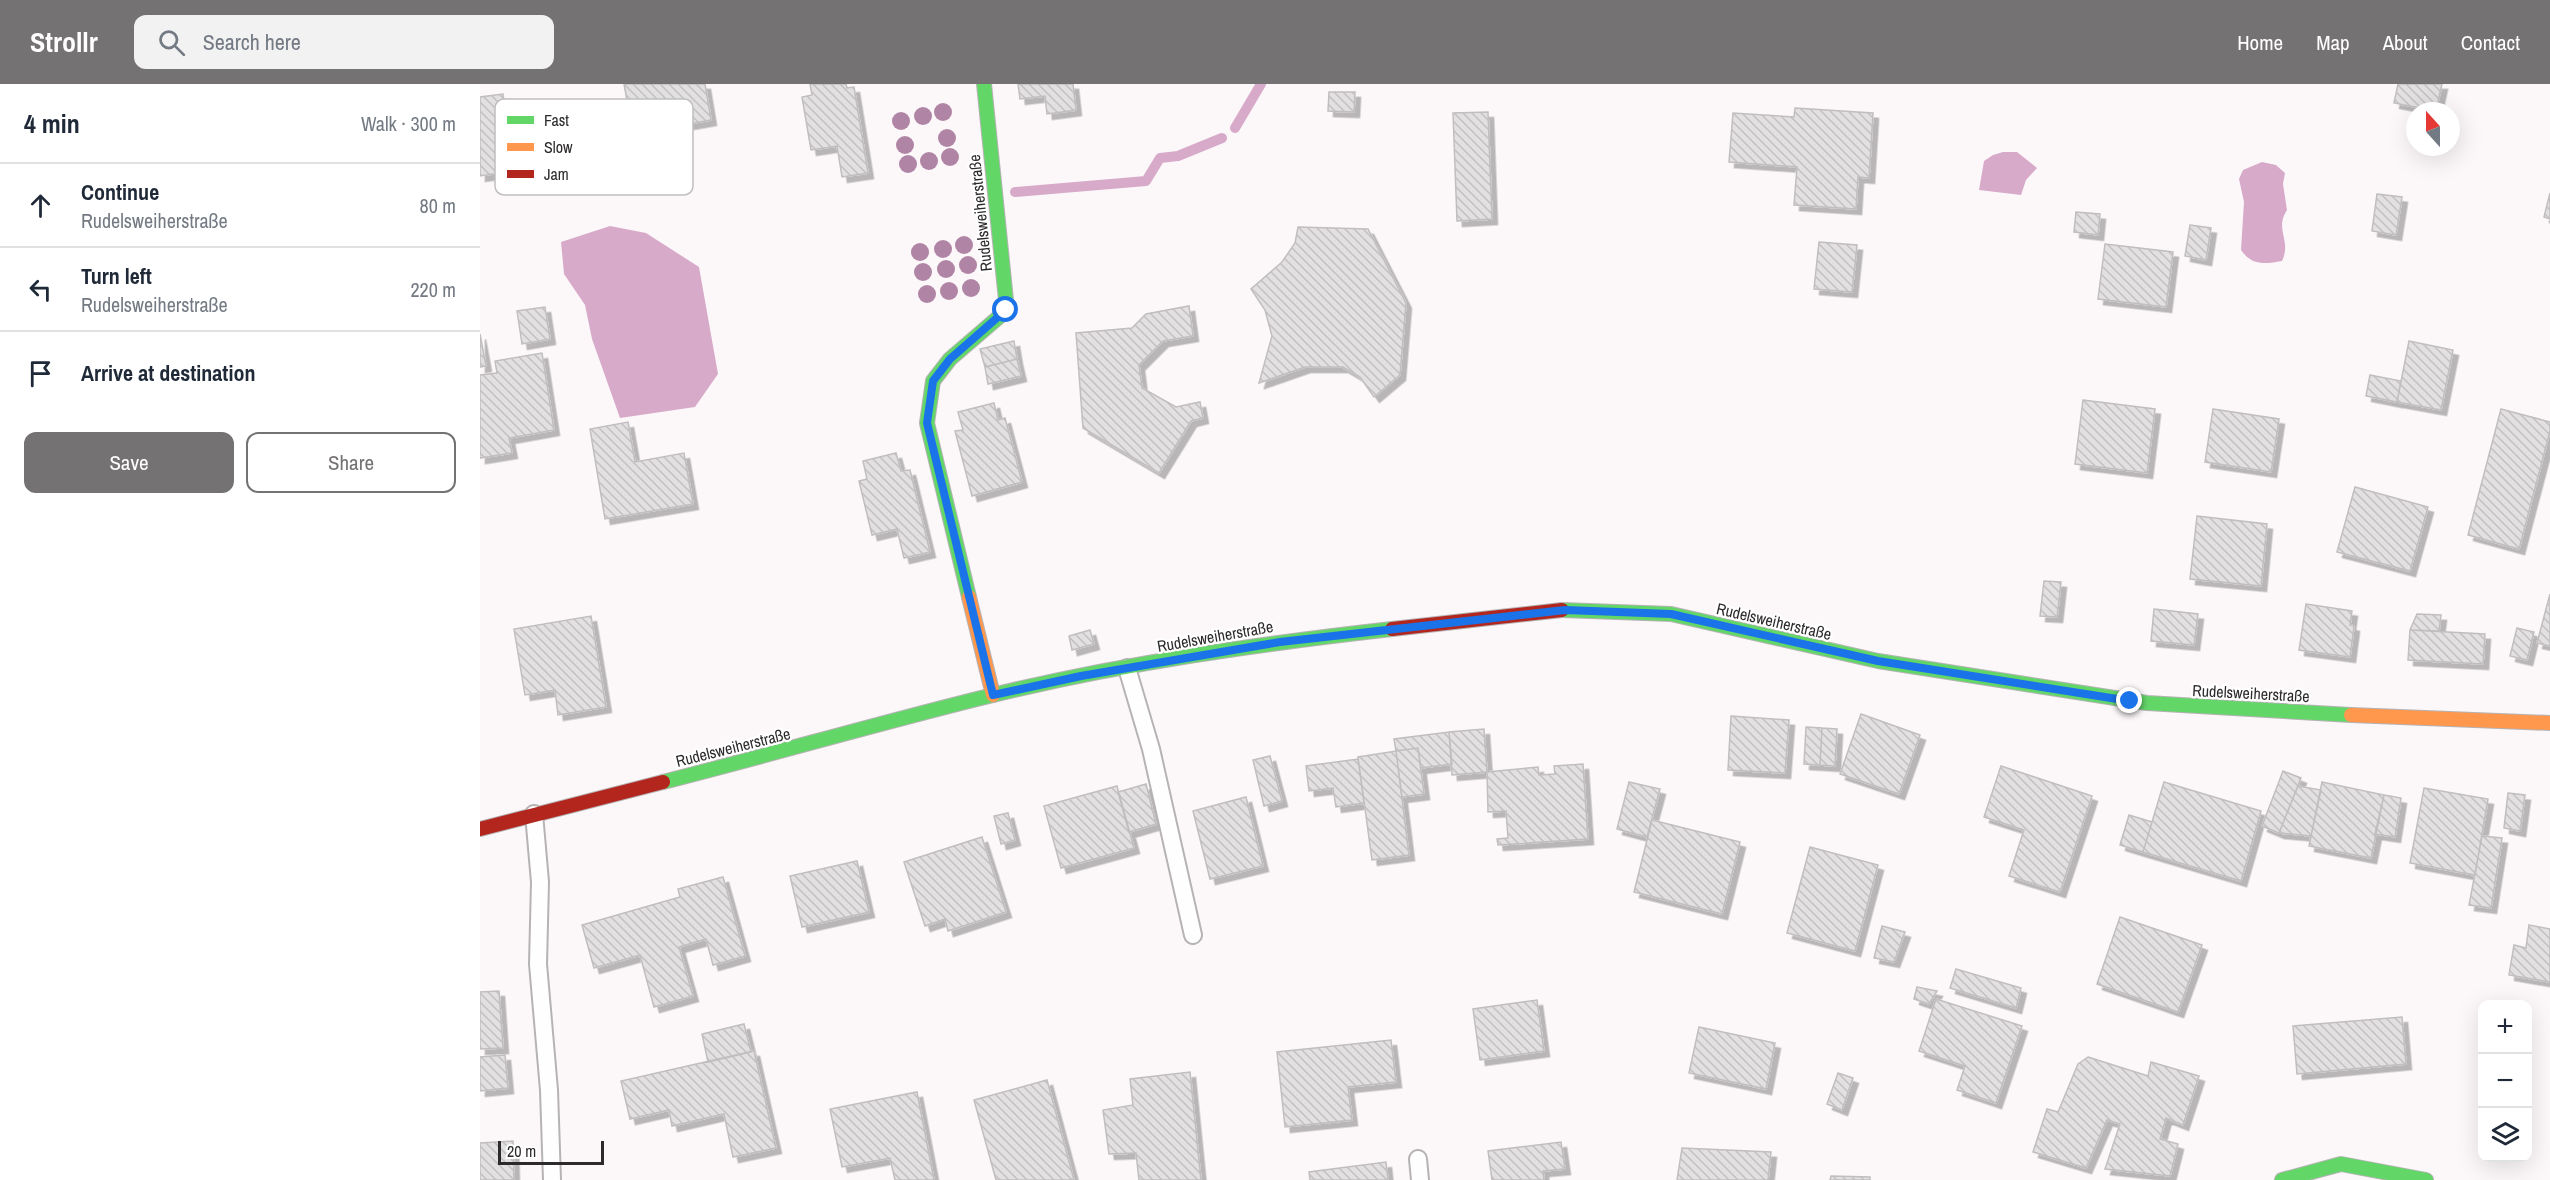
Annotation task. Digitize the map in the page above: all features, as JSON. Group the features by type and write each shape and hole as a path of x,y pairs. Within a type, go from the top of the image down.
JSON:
{"street":[{"name":"Rudelsweiherstraße","path":"984,84 1006,310 950,359 933,381 927,423 993,695"},
{"name":"Rudelsweiherstraße","path":"480,829 798,748 993,695 1127,668 1280,642 1577,610 1671,614 1878,661 2147,703 2270,712 2550,723"},
{"path":"2282,1180 2341,1164 2426,1180"}],"lane":[{"path":"1127,668 1151,749 1193,935"},
{"path":"534,814 540,882 538,964 549,1090 552,1180"},
{"path":"1418,1159 1420,1180"}],"shaded area":[{"path":"2003,152 2017,152 2037,168 2026,180 2021,195 1979,190 1984,161"},
{"path":"2262,162 2276,165 2285,173 2283,184 2287,210 2283,217 2282,229 2285,254 2282,261 2270,263 2254,261 2241,250 2244,202 2239,179 2243,170"},
{"path":"610,226 646,233 699,267 718,374 695,407 620,418 592,339 585,305 564,274 561,242"}],"building":[{"path":"624,84 705,84 711,120 693,123 693,99 627,99"},
{"path":"810,84 846,84 847,88 854,87 868,173 842,177 837,146 811,150 802,97 812,95"},
{"path":"1018,84 1073,84 1076,110 1047,114 1045,96 1020,99"},
{"path":"2398,84 2442,84 2438,102 2406,102 2406,105 2394,103"},
{"path":"2398,84 2442,84 2438,102 2406,102 2406,105 2394,103"},
{"path":"1329,92 1355,92 1354,112 1328,111"},
{"path":"503,94 504,99 495,99 495,174 480,176 480,97"},
{"path":"1795,108 1873,113 1869,178 1858,177 1856,209 1794,205 1797,167 1729,162 1733,113 1794,117"},
{"path":"1488,112 1492,219 1457,221 1453,113"},
{"path":"2550,193 2550,219 2544,217"},
{"path":"2377,194 2402,197 2396,235 2372,231"},
{"path":"2076,212 2100,214 2098,235 2074,232"},
{"path":"2190,225 2211,228 2206,260 2185,256"},
{"path":"1298,227 1368,229 1406,303 1400,375 1374,397 1360,377 1343,367 1305,367 1259,383 1272,336 1265,310 1251,289 1282,262 1295,243"},
{"path":"1819,242 1857,245 1852,292 1814,289"},
{"path":"2105,244 2173,252 2166,307 2098,299"},
{"path":"1189,306 1193,336 1163,341 1139,365 1142,388 1176,407 1200,402 1203,418 1191,421 1159,473 1083,428 1076,333 1132,328 1146,314"},
{"path":"545,307 550,339 522,344 517,311"},
{"path":"480,334 486,366 480,367"},
{"path":"1014,341 1017,359 985,367 980,349"},
{"path":"2409,341 2453,350 2441,410 2397,402"},
{"path":"542,353 554,430 509,438 512,453 480,458 480,375 497,373 495,361"},
{"path":"1017,359 1021,376 988,384 985,367"},
{"path":"2370,375 2401,381 2397,402 2366,396"},
{"path":"2083,400 2155,409 2147,473 2075,464"},
{"path":"994,403 998,420 1005,418 1022,482 972,496 955,431 963,430 958,412"},
{"path":"2213,409 2279,419 2271,472 2205,462"},
{"path":"2501,409 2550,422 2550,431 2519,549 2468,535"},
{"path":"628,422 635,462 684,453 693,504 605,519 590,429"},
{"path":"896,453 901,471 910,470 930,552 904,558 897,529 872,535 859,481 867,479 863,461"},
{"path":"2355,487 2428,507 2410,571 2337,552"},
{"path":"2197,516 2267,524 2261,586 2190,579"},
{"path":"2044,581 2061,582 2057,617 2040,616"},
{"path":"2550,594 2550,646 2537,643"},
{"path":"2306,604 2352,611 2350,625 2354,626 2350,657 2299,650"},
{"path":"2154,609 2198,614 2194,645 2151,641"},
{"path":"2417,614 2441,615 2439,631 2410,630"},
{"path":"591,616 606,707 558,715 555,690 525,695 514,629"},
{"path":"2517,628 2534,632 2527,660 2510,656"},
{"path":"1090,630 1094,644 1072,650 1069,636"},
{"path":"2410,630 2485,634 2483,664 2408,660"},
{"path":"1861,714 1920,735 1899,794 1840,774"},
{"path":"1731,716 1789,720 1785,773 1728,770"},
{"path":"1806,727 1822,728 1820,765 1804,764"},
{"path":"1822,728 1837,729 1835,766 1820,765"},
{"path":"1484,729 1487,772 1452,775 1449,732"},
{"path":"1449,732 1452,764 1421,768 1418,748 1396,751 1394,739"},
{"path":"1418,748 1424,794 1402,797 1396,751"},
{"path":"1396,751 1409,855 1372,860 1358,757"},
{"path":"1270,756 1282,801 1264,806 1253,760"},
{"path":"1358,759 1364,803 1336,807 1333,788 1309,791 1306,766"},
{"path":"1583,764 1588,839 1498,845 1497,839 1508,838 1506,811 1488,812 1487,772 1538,767 1539,775 1555,774 1554,766"},
{"path":"2001,766 2092,796 2060,892 2009,876 2024,830 1984,817"},
{"path":"2283,771 2301,778 2279,833 2262,826"},
{"path":"1629,782 1660,789 1647,837 1617,829"},
{"path":"2164,782 2261,811 2241,881 2143,852"},
{"path":"2322,782 2384,795 2371,858 2309,846"},
{"path":"1146,784 1156,824 1129,832 1118,792"},
{"path":"1117,786 1134,848 1061,868 1044,806"},
{"path":"2298,786 2321,790 2311,836 2279,833"},
{"path":"2424,788 2488,799 2475,875 2410,863"},
{"path":"2508,793 2525,795 2520,831 2504,828"},
{"path":"2384,795 2401,798 2395,837 2375,834"},
{"path":"1246,797 1263,866 1210,879 1193,811"},
{"path":"1008,813 1015,840 1001,844 994,816"},
{"path":"2129,815 2152,822 2143,852 2120,845"},
{"path":"1652,820 1740,842 1722,914 1634,892"},
{"path":"2482,836 2502,838 2491,908 2469,905"},
{"path":"982,837 1006,912 948,931 945,919 925,926 904,862"},
{"path":"1810,847 1878,865 1855,951 1787,933"},
{"path":"857,861 869,912 802,927 790,876"},
{"path":"723,877 745,956 713,965 706,939 679,947 693,996 654,1007 640,955 594,968 582,925 680,897 678,889"},
{"path":"2120,917 2202,945 2178,1012 2097,984"},
{"path":"2529,925 2550,929 2550,982 2509,975 2514,945 2526,948"},
{"path":"1882,926 1905,932 1894,962 1874,958"},
{"path":"1956,969 2021,988 2016,1008 1950,988"},
{"path":"1917,987 1937,991 1929,1004 1914,999"},
{"path":"499,991 503,1048 480,1049 480,992"},
{"path":"1936,999 2022,1026 1996,1103 1957,1090 1965,1066 1919,1051"},
{"path":"1537,1000 1544,1051 1480,1060 1473,1009"},
{"path":"2402,1017 2406,1064 2297,1074 2293,1026"},
{"path":"744,1024 751,1052 708,1062 702,1034"},
{"path":"1699,1027 1775,1043 1766,1089 1689,1073"},
{"path":"1391,1040 1396,1082 1348,1087 1352,1120 1285,1127 1277,1052"},
{"path":"754,1051 776,1148 733,1157 724,1114 672,1126 669,1110 630,1119 621,1081"},
{"path":"505,1055 508,1088 480,1091 480,1057"},
{"path":"2088,1057 2148,1076 2151,1062 2199,1076 2183,1125 2166,1118 2160,1139 2178,1144 2170,1176 2105,1169 2120,1124 2107,1120 2086,1168 2033,1152 2047,1109 2058,1112 2078,1064"},
{"path":"1190,1072 1201,1180 1139,1180 1136,1153 1109,1154 1103,1110 1133,1105 1130,1079"},
{"path":"1838,1073 1853,1078 1842,1110 1827,1104"},
{"path":"1047,1080 1074,1180 996,1180 974,1100"},
{"path":"917,1092 934,1180 895,1180 890,1158 842,1167 830,1109"},
{"path":"513,1141 514,1180 480,1180 480,1143"},
{"path":"1561,1142 1565,1169 1543,1171 1544,1180 1492,1180 1488,1151"},
{"path":"1682,1148 1771,1152 1768,1180 1677,1180"},
{"path":"1386,1162 1388,1180 1310,1180 1309,1172"},
{"path":"1831,1176 1870,1177 1870,1180 1830,1180"}],"waterway":[{"path":"1235,128 1261,84"},
{"path":"1015,192 1146,181 1160,158 1178,156 1222,138"}],"traffic: fast":[{"path":"969,597 927,423 933,381 950,359 1007,310 984,84"},
{"path":"1562,610 1671,614 1878,661 2147,703 2351,715"},
{"path":"663,782 952,705 1092,673 1292,641 1392,629"},
{"path":"2282,1180 2341,1164 2426,1180"}],"traffic: slow":[{"path":"969,597 993,695"},
{"path":"2351,715 2550,723"}],"traffic: jam":[{"path":"1392,629 1562,610"},
{"path":"480,829 663,782"}],"route":[{"path":"1006,310 950,359 933,381 927,423 993,695 1081,676 1280,642 1565,610 1671,614 1878,661 2130,701"}]}
